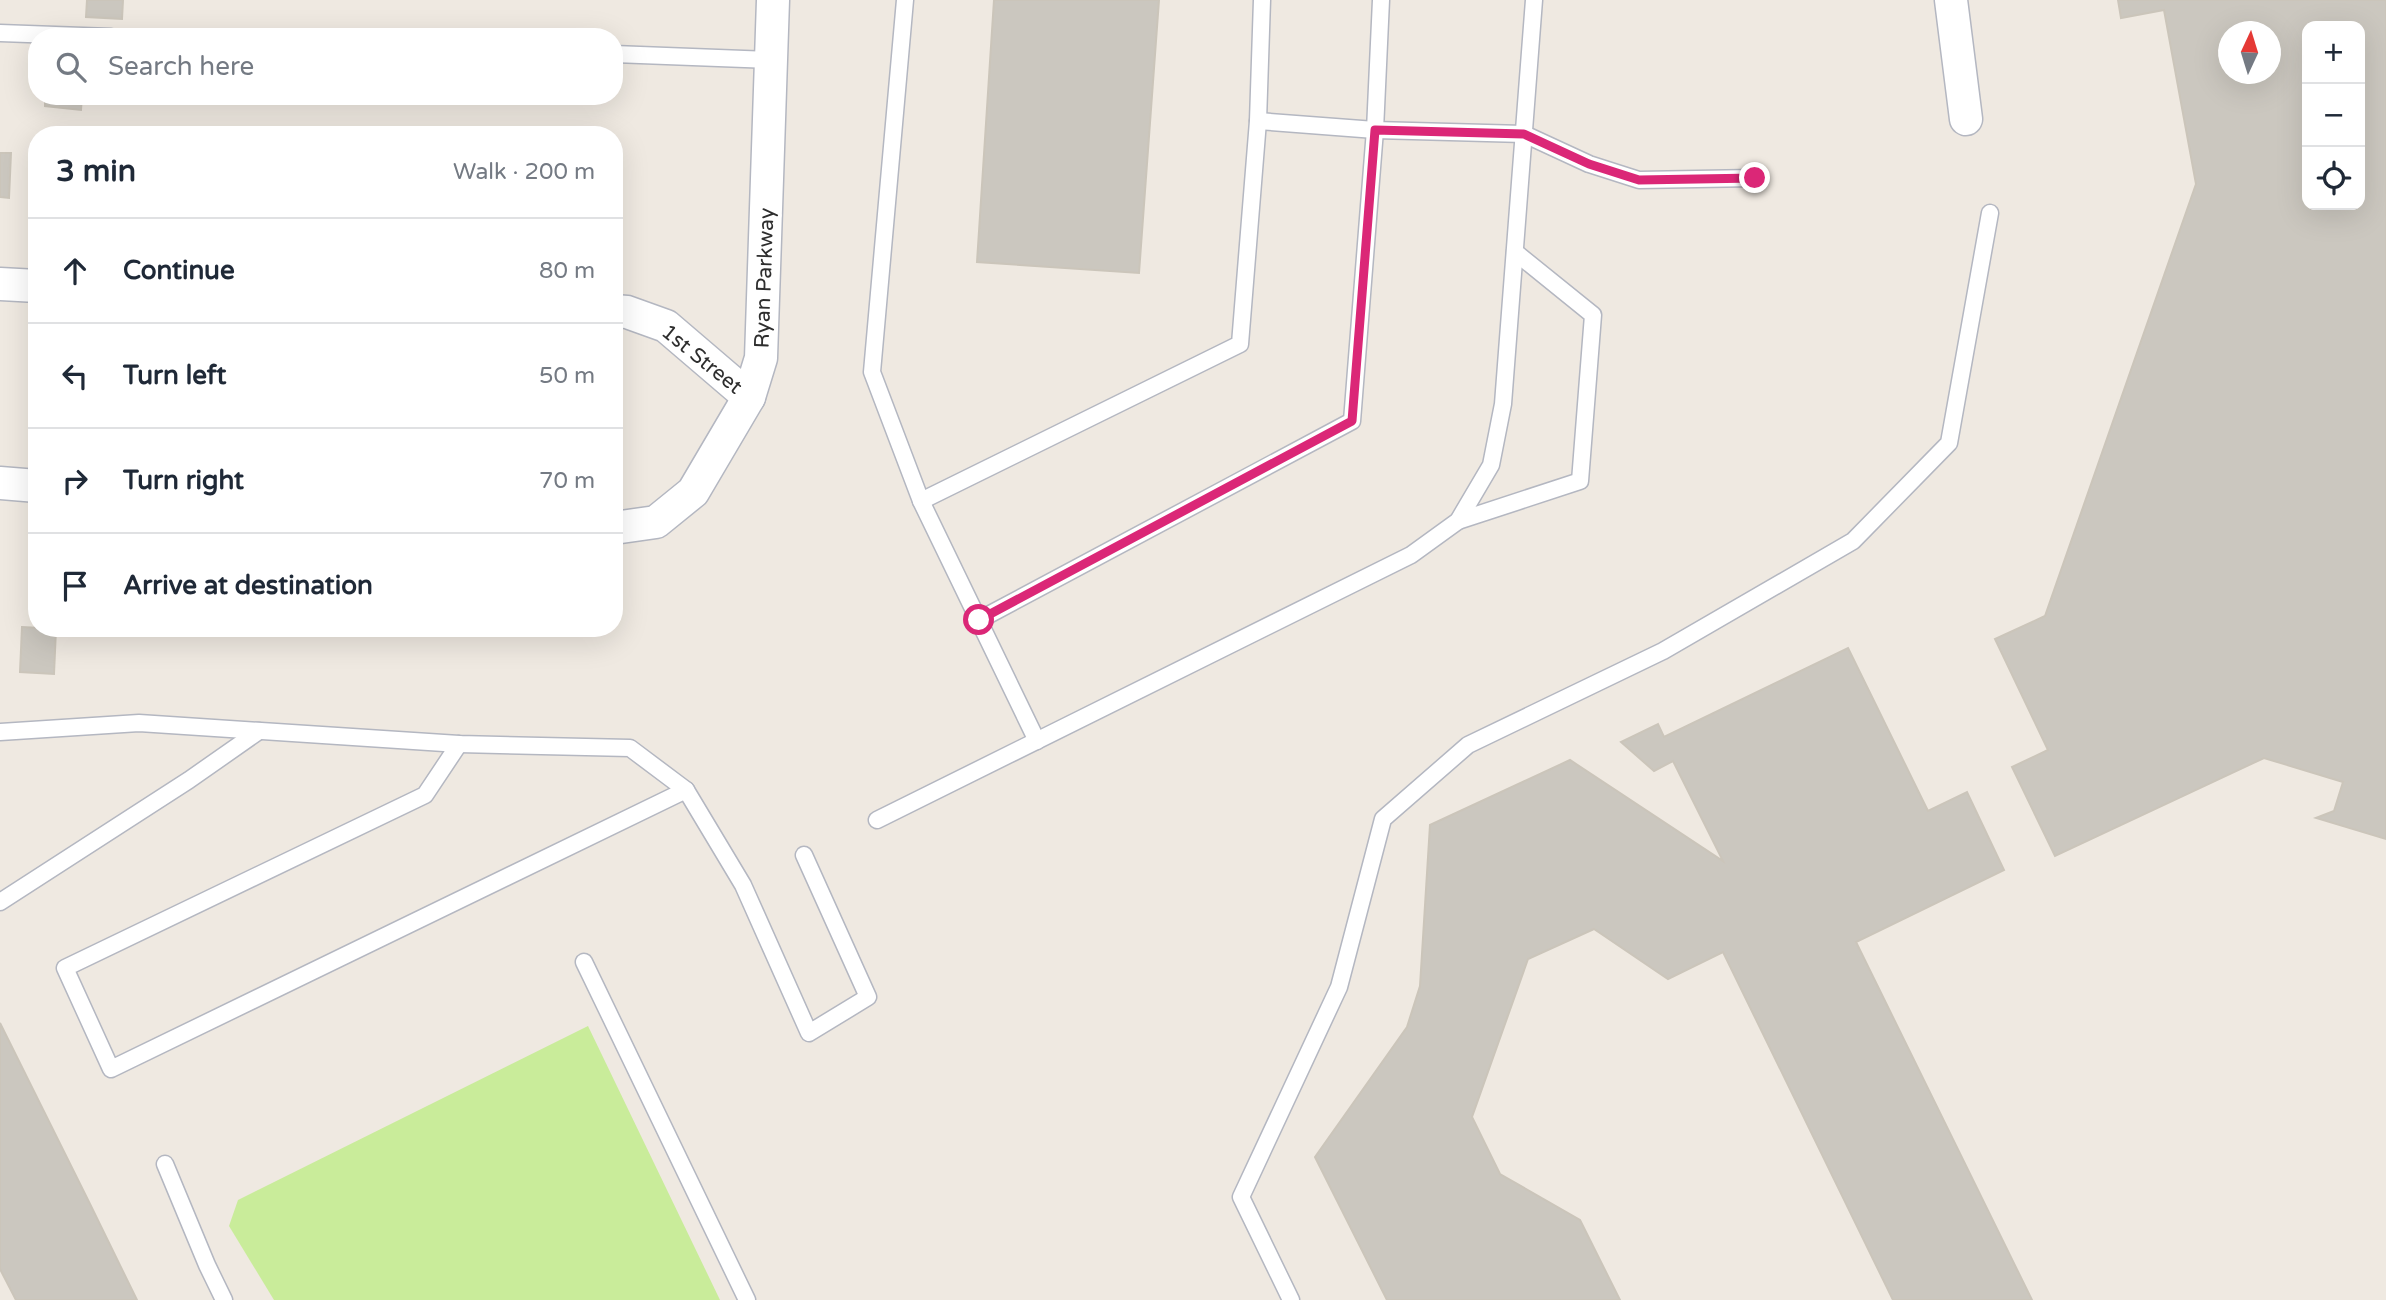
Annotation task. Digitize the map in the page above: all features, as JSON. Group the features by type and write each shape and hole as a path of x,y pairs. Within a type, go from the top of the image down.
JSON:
{"street":[{"name":"Ryan Parkway","path":"623,527 656,522 693,492 749,397 761,358 773,0"},
{"path":"1951,0 1966,118"},
{"path":"0,284 28,286"},
{"name":"1st Street","path":"623,312 666,326 749,397"},
{"path":"0,483 28,485"}],"lane":[{"path":"905,0 872,372 921,501 1037,741"},
{"path":"921,501 1240,344 1258,121 1262,0"},
{"path":"979,620 1352,421 1375,130 1381,0"},
{"path":"1458,521 1491,466 1503,404 1534,0"},
{"path":"0,33 28,34"},
{"path":"623,54 772,60"},
{"path":"1258,121 1375,130 1524,134 1589,164 1639,180 1755,178"},
{"path":"1292,1300 1241,1197 1339,987 1383,820 1468,745 1663,652 1853,541 1949,443 1990,213"},
{"path":"877,820 1411,555 1458,521 1580,481 1593,315 1515,252"},
{"path":"0,732 139,723 459,744 630,748 686,790 743,885 809,1033 868,997 804,855"},
{"path":"0,902 260,731"},
{"path":"459,744 425,795 65,968 111,1069 686,790"},
{"path":"584,962 747,1300"},
{"path":"165,1164 224,1300"}],"green space":[{"path":"588,1026 720,1300 274,1300 229,1226 238,1200"}],"building":[{"path":"87,0 123,0 122,19 86,17"},
{"path":"994,0 1159,0 1139,273 977,262"},
{"path":"2118,0 2386,0 2386,839 2316,818 2334,811 2343,782 2264,758 2055,856 2012,767 2048,750 1995,639 2045,616 2196,184 2164,10 2121,18"},
{"path":"45,105 81,105 81,110"},
{"path":"0,153 11,153 9,198 0,197"},
{"path":"22,627 28,627 28,637 56,637 54,674 20,672"},
{"path":"1848,648 1928,811 1967,792 2004,870 1856,942 2032,1300 1893,1300 1723,952 1668,979 1594,929 1528,959 1472,1117 1500,1174 1580,1220 1620,1300 1387,1300 1315,1157 1407,1027 1420,986 1430,825 1570,760 1723,861 1673,761 1654,771 1621,742 1658,724 1664,737"},
{"path":"0,1023 137,1300 16,1300 0,1269"}],"route":[{"path":"979,620 1352,421 1375,130 1524,134 1589,164 1639,180 1755,178"}]}
